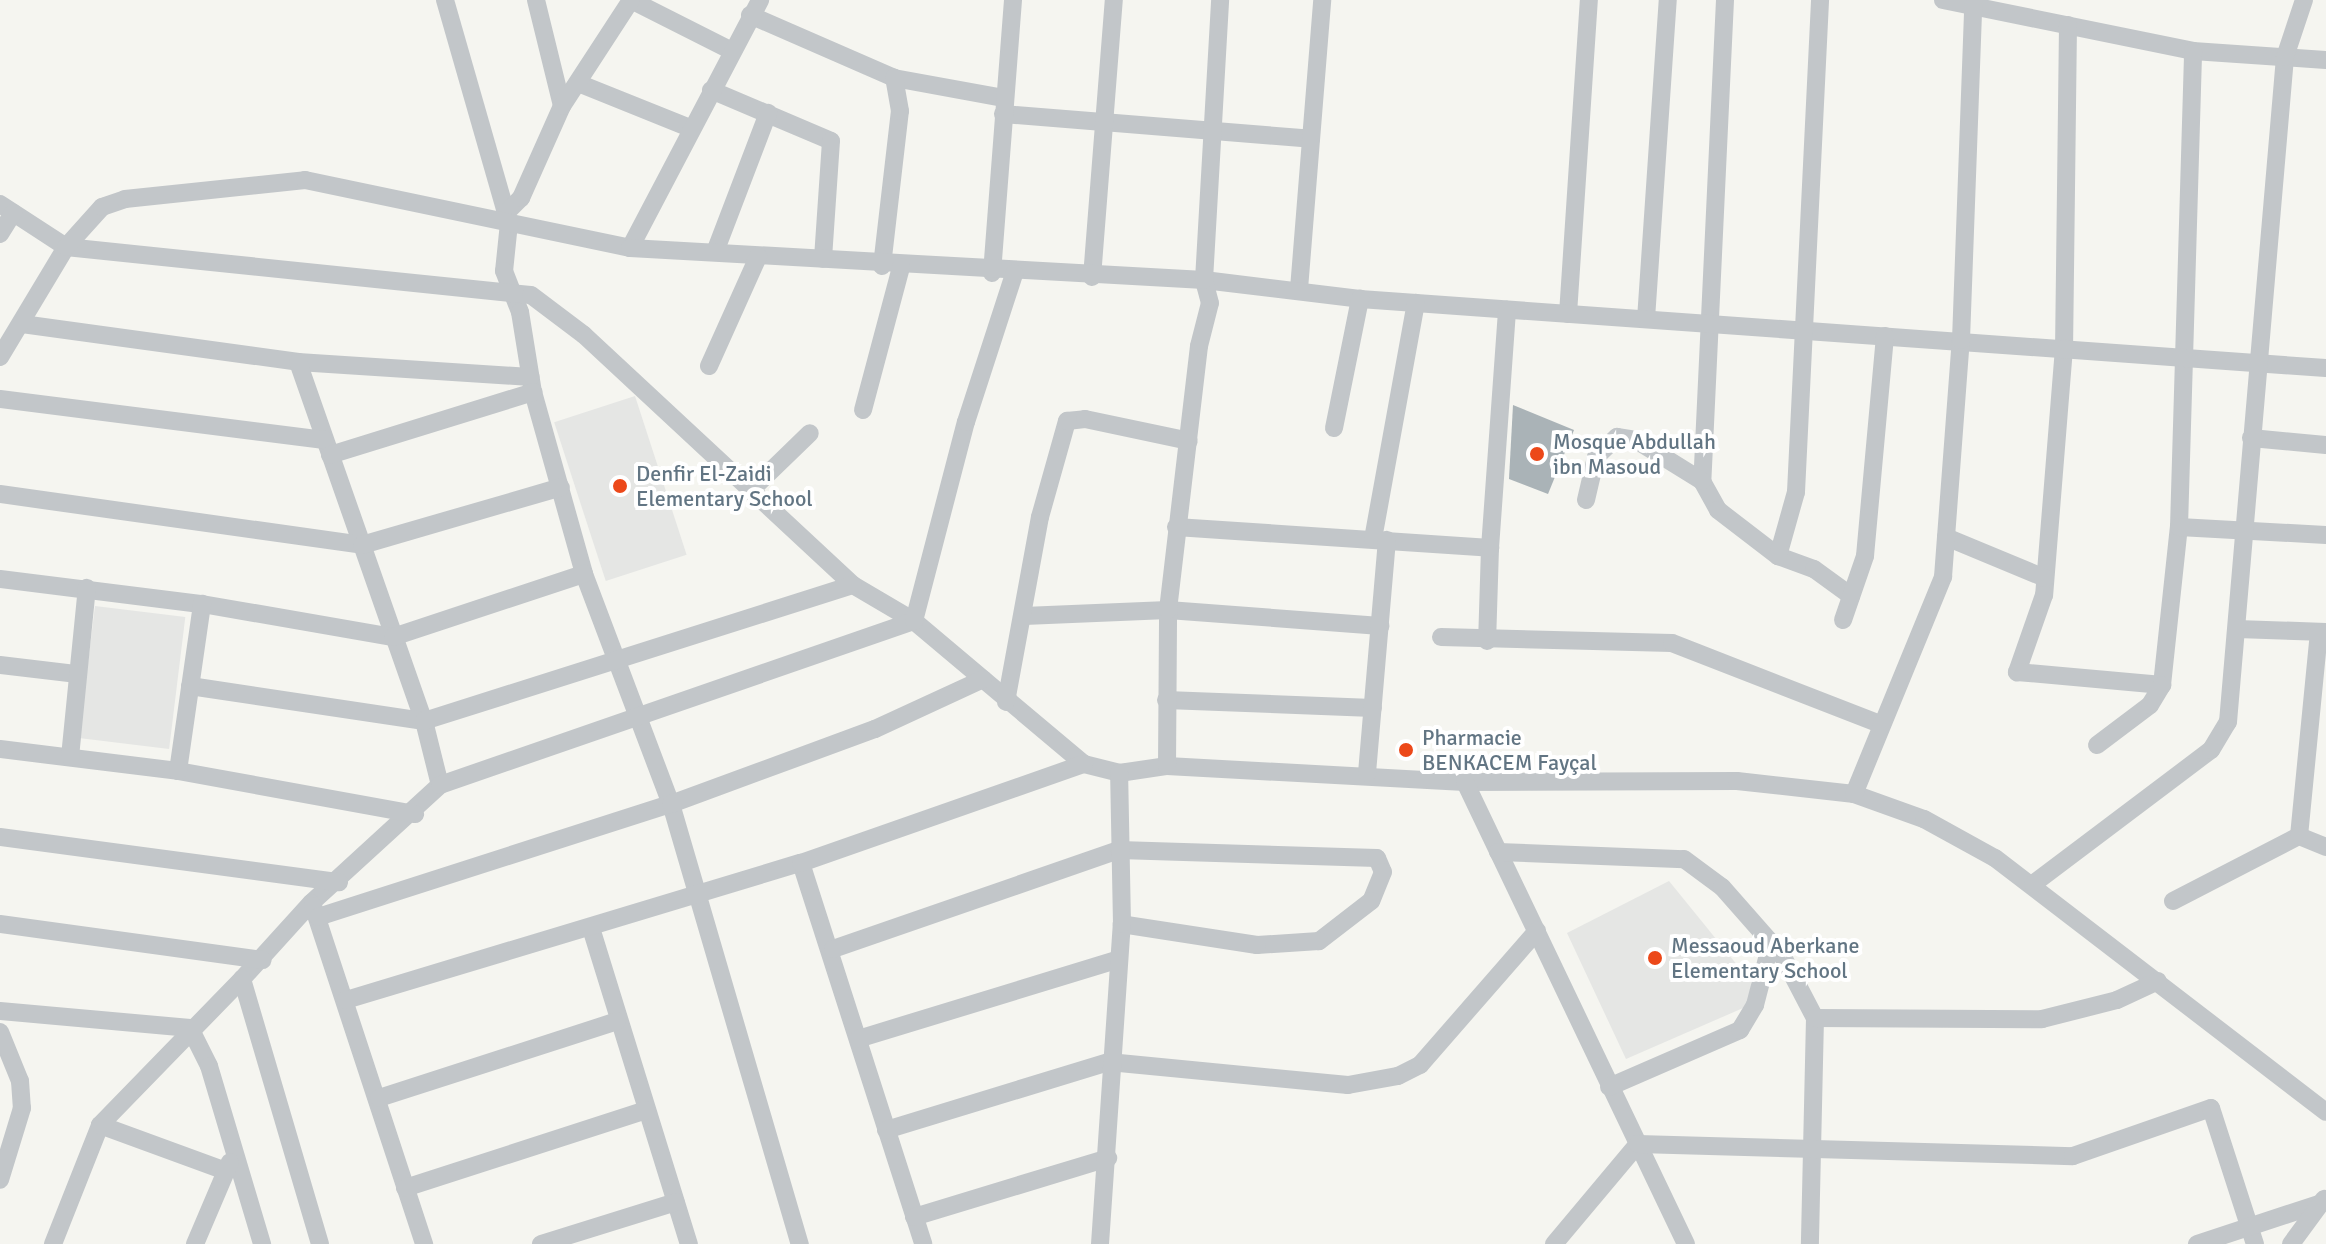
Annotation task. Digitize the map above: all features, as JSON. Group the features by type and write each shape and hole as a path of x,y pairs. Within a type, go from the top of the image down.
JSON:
{"street":[{"path":"445,0 507,219 504,271 584,574 671,804 800,1244"},
{"path":"536,0 562,106"},
{"path":"507,219 521,198 562,106 631,0 730,50"},
{"path":"992,273 1013,0"},
{"path":"1092,277 1114,0"},
{"path":"1167,766 1168,610 1176,527 1210,303 1204,280 1220,0"},
{"path":"1299,289 1322,0"},
{"path":"1568,314 1589,0"},
{"path":"1646,319 1668,0"},
{"path":"1702,481 1725,0"},
{"path":"1778,556 1796,492 1820,0"},
{"path":"1943,0 2193,51 2326,60"},
{"path":"2033,884 2211,750 2228,722 2285,57 2304,0"},
{"path":"1854,794 1943,577 1961,340 1973,6"},
{"path":"630,248 755,7 894,78 1004,106 1105,121 1311,139"},
{"path":"2068,25 2064,348 2040,616 2017,672 2162,685"},
{"path":"2097,745 2150,705 2162,685 2179,527 2193,51"},
{"path":"882,266 900,111 894,78"},
{"path":"578,83 690,128"},
{"path":"711,90 831,141 823,259"},
{"path":"715,252 768,113"},
{"path":"0,357 66,247 89,216 125,199 259,182 333,183 630,248 992,273 1204,280 1299,289 1360,299 2326,368"},
{"path":"0,234 6,208 66,247 531,295 584,335 853,585 914,621 1006,702 1084,764 1119,773 1167,766 1367,773 1465,782 1737,781 1854,794 1952,833 2033,884 2326,1112"},
{"path":"709,366 758,257"},
{"path":"863,410 901,267"},
{"path":"914,621 966,422 1014,274"},
{"path":"1334,428 1360,299"},
{"path":"1367,773 1380,626 1380,539 1416,303"},
{"path":"1487,641 1490,548 1507,310"},
{"path":"22,324 298,362 532,385"},
{"path":"1843,620 1865,556 1885,336"},
{"path":"298,362 424,721 440,785"},
{"path":"0,399 327,447 532,385"},
{"path":"1006,702 1040,517 1067,421 1085,419 1189,441"},
{"path":"750,491 810,433"},
{"path":"1586,500 1596,457 1617,437 1636,440 1702,481 1718,510 1778,556 1814,569 1851,596"},
{"path":"2251,438 2326,445"},
{"path":"0,494 362,545 561,487"},
{"path":"1176,527 1490,548"},
{"path":"2179,527 2326,535"},
{"path":"1946,537 2045,578"},
{"path":"0,579 202,604 393,637 584,574"},
{"path":"190,686 424,721 853,585"},
{"path":"70,757 87,588"},
{"path":"178,771 202,604"},
{"path":"1024,616 1168,610 1380,626"},
{"path":"53,1244 100,1125 190,1028 315,910 339,882 415,814 440,785 914,621"},
{"path":"2237,629 2322,632 2299,836"},
{"path":"1441,637 1487,641 1672,643 1882,725"},
{"path":"0,665 77,674"},
{"path":"315,910 671,804 875,729 983,679"},
{"path":"1166,700 1373,708"},
{"path":"0,749 178,771 415,814"},
{"path":"346,1000 801,863 1084,764"},
{"path":"1100,1244 1108,1158 1109,1062 1122,924 1119,773"},
{"path":"1465,782 1686,1244"},
{"path":"2173,901 2299,836 2325,842"},
{"path":"0,837 339,882"},
{"path":"833,949 1119,850 1377,858 1383,872 1371,901 1319,941 1257,945 1122,924"},
{"path":"1498,852 1684,859 1722,887 1796,974 1815,1018 1817,1147 1810,1244"},
{"path":"801,863 833,949 923,1244"},
{"path":"315,910 379,1098 424,1244"},
{"path":"0,924 263,960"},
{"path":"591,928 617,1021 689,1244"},
{"path":"886,1130 1109,1062 1348,1085 1398,1076 1420,1065 1537,931"},
{"path":"1609,1087 1740,1030 1755,1005 1771,943"},
{"path":"858,1039 1119,959"},
{"path":"242,979 320,1244"},
{"path":"1815,1018 2042,1019 2117,1000 2158,981"},
{"path":"0,1011 190,1028"},
{"path":"379,1098 617,1021"},
{"path":"190,1028 209,1066 229,1163 262,1244"},
{"path":"0,1032 20,1081 22,1108 0,1180"},
{"path":"1638,1144 2073,1156 2211,1108 2254,1235"},
{"path":"405,1188 647,1110"},
{"path":"100,1125 229,1163"},
{"path":"1554,1244 1638,1144"},
{"path":"914,1217 1108,1158"},
{"path":"195,1244 229,1163"},
{"path":"2199,1244 2254,1235 2323,1200"},
{"path":"2291,1244 2323,1200"},
{"path":"541,1244 676,1202"}],"shaded area":[{"name":"Denfir El-Zaidi Elementary School","path":"635,396 687,555 606,581 554,422"},
{"path":"95,606 185,617 169,749 79,738"},
{"name":"Messaoud Aberkane Elementary School","path":"1669,881 1751,982 1750,1005 1626,1059 1567,933"}],"building":[{"name":"Mosque Abdullah ibn Masoud","path":"1513,405 1574,430 1548,494 1509,479"}],"place":[{"name":"Mosque Abdullah ibn Masoud","path":"1537,454"},
{"name":"Denfir El-Zaidi Elementary School","path":"620,486"},
{"name":"Pharmacie BENKACEM Fayçal","path":"1406,750"},
{"name":"Messaoud Aberkane Elementary School","path":"1655,958"}]}
